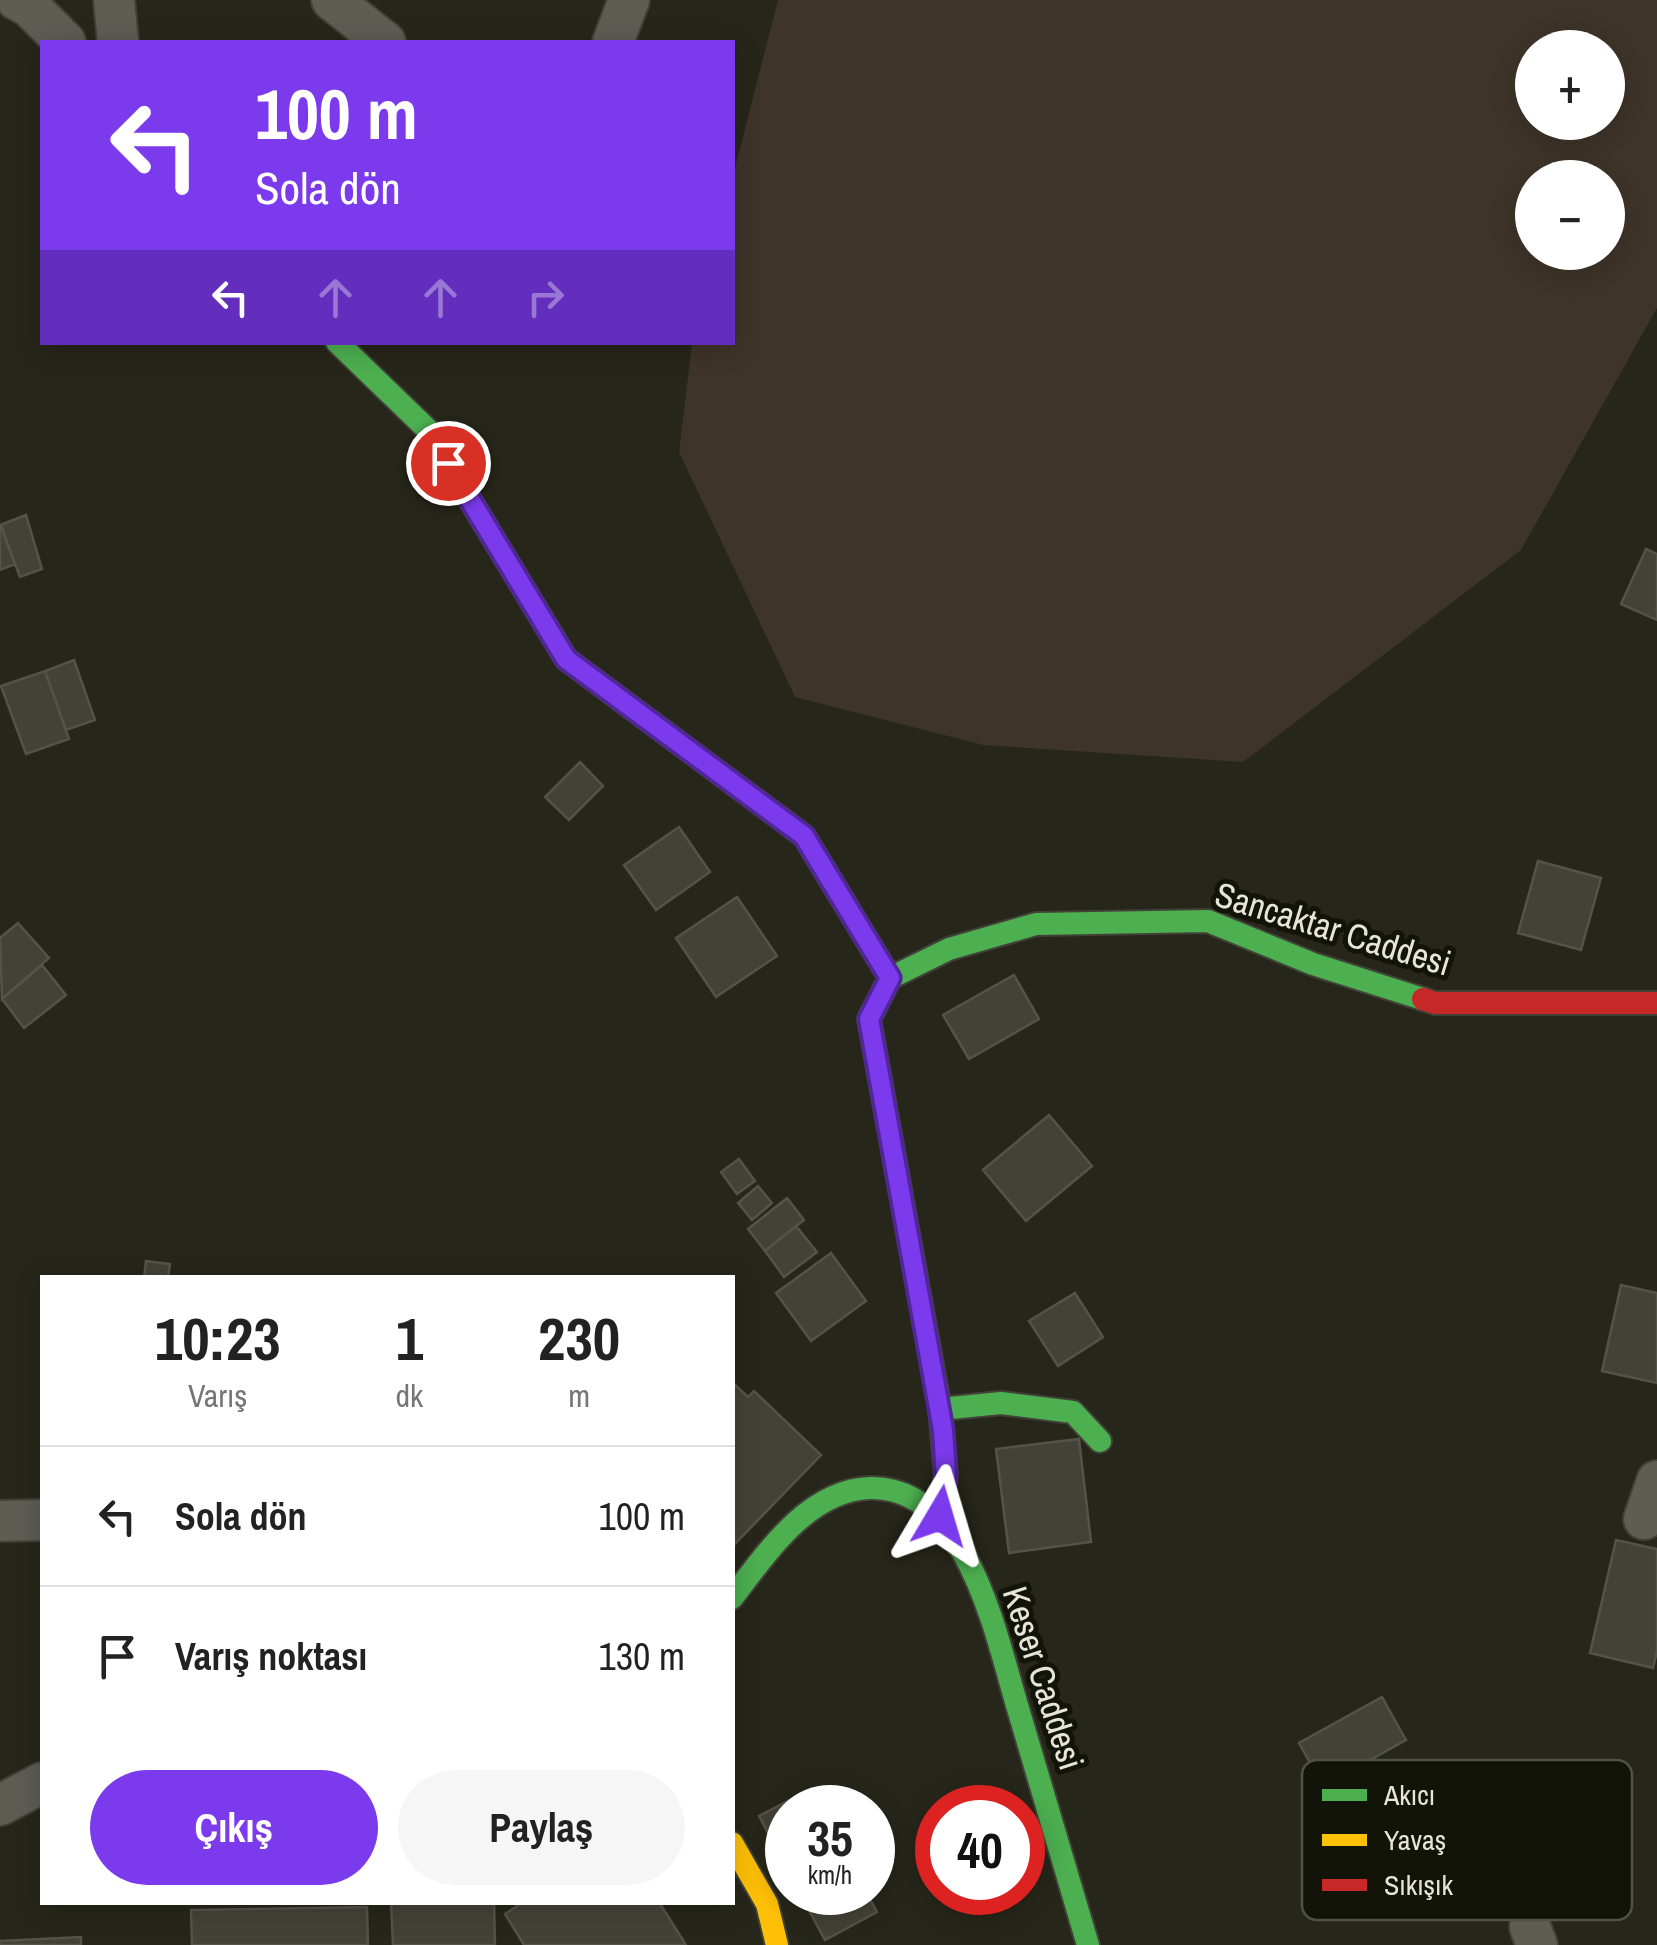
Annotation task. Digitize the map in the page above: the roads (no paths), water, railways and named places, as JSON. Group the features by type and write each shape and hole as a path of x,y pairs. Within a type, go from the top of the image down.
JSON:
{"street":[{"path":"17,0 30,7 64,40"},
{"path":"114,0 118,40"},
{"path":"332,0 382,40"},
{"path":"614,40 629,0"},
{"path":"340,345 428,430 566,659 804,836 890,978 869,1019 940,1409 946,1476 940,1516 896,1489 869,1486 844,1491 795,1520 735,1594"},
{"name":"Sancaktar Caddesi","path":"890,978 949,948 1036,924 1208,921 1313,964 1435,1003 1657,1003"},
{"path":"940,1409 1000,1403 1072,1412 1100,1440"},
{"path":"1644,1519 1657,1481"},
{"name":"Keser Caddesi","path":"940,1516 994,1629 1088,1945"},
{"path":"0,1521 40,1520"},
{"path":"0,1805 40,1785"},
{"path":"735,1848 767,1904 777,1945"}]}
